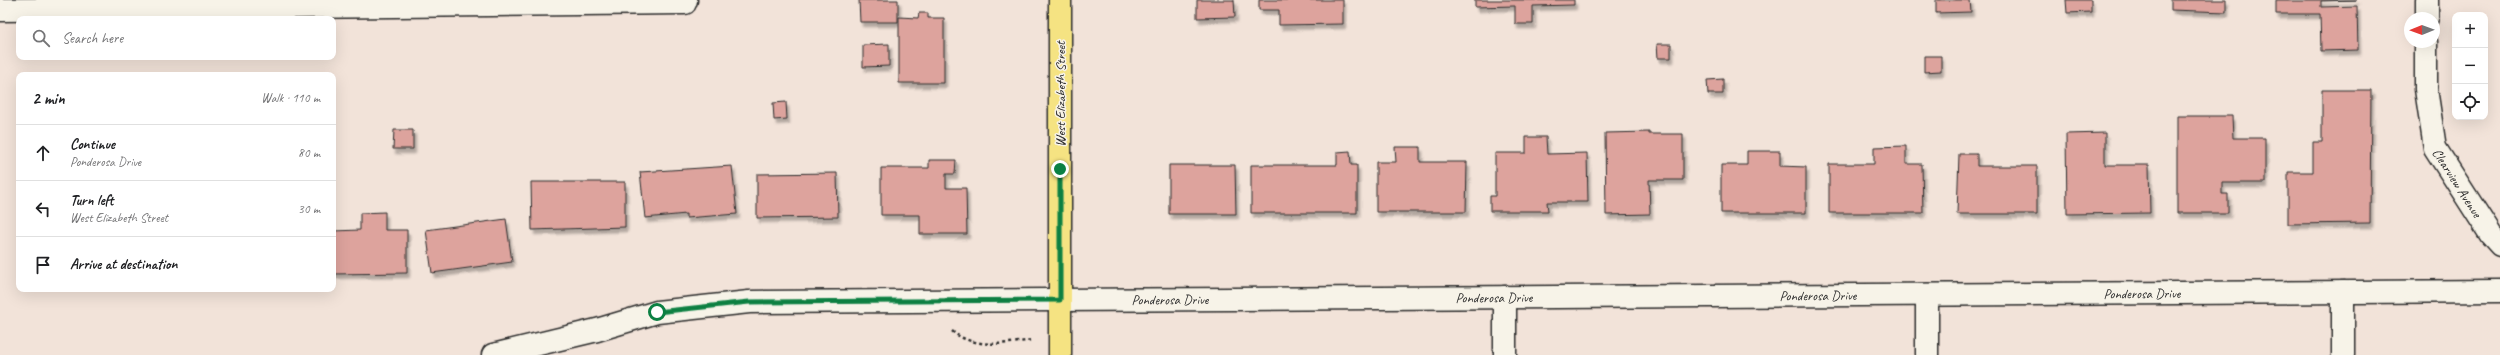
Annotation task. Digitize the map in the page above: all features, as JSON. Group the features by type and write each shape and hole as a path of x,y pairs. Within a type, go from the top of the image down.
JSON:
{"main road":[{"name":"West Elizabeth Street","path":"1060,0 1060,355"}],"street":[{"path":"0,10 397,3 686,3 686,0"},
{"path":"2427,0 2427,12"},
{"name":"Clearview Avenue","path":"2426,48 2426,89 2435,148 2491,235 2500,245"},
{"name":"Ponderosa Drive","path":"493,355 597,330 657,312 710,305 749,302 2500,291"},
{"path":"2343,292 2343,355"},
{"path":"1927,294 1927,355"},
{"path":"1505,297 1505,355"}],"path":[{"path":"959,337 972,342 1019,342"}],"building":[{"path":"859,0 898,0 898,22 860,22"},
{"path":"1197,0 1234,0 1235,17 1197,18"},
{"path":"1259,0 1343,0 1343,24 1279,25 1279,10 1259,10"},
{"path":"1475,0 1574,0 1574,5 1533,6 1533,24 1515,24 1515,6 1475,7"},
{"path":"1936,0 1970,0 1971,12 1936,13"},
{"path":"2066,0 2091,0 2091,12 2067,13"},
{"path":"2171,0 2226,0 2226,12 2171,10"},
{"path":"2276,0 2357,0 2321,1 2321,7 2357,6 2358,50 2321,51 2320,14 2276,14"},
{"path":"919,13 928,13 928,18 944,18 944,83 899,83 899,17 918,18"},
{"path":"889,44 889,66 863,67 863,45"},
{"path":"1657,44 1671,44 1671,58 1658,58"},
{"path":"1924,56 1941,56 1941,71 1924,72"},
{"path":"1723,79 1723,94 1708,94 1707,80"},
{"path":"2322,90 2371,90 2370,223 2288,224 2288,172 2313,172 2313,142 2322,142"},
{"path":"786,102 787,119 774,120 773,103"},
{"path":"2177,116 2232,116 2233,138 2265,138 2265,183 2222,183 2222,194 2228,194 2228,213 2177,213"},
{"path":"394,130 413,130 413,149 393,149"},
{"path":"1649,132 1649,134 1683,134 1683,180 1649,180 1650,214 1606,215 1605,133"},
{"path":"2105,133 2105,165 2149,165 2150,213 2067,214 2066,134"},
{"path":"1526,137 1546,137 1547,154 1587,153 1588,202 1547,202 1548,211 1490,211 1490,196 1495,196 1495,153 1526,153"},
{"path":"1906,146 1906,164 1922,164 1923,213 1829,213 1829,164 1874,164 1874,147"},
{"path":"1395,147 1420,147 1420,162 1467,162 1466,212 1376,212 1376,162 1396,162"},
{"path":"1350,151 1351,165 1357,165 1357,213 1251,213 1251,165 1337,165 1337,152"},
{"path":"1747,151 1780,151 1780,166 1806,167 1806,213 1721,213 1721,165 1747,165"},
{"path":"1959,154 1977,154 1977,166 2037,166 2037,214 1957,214"},
{"path":"929,160 956,160 955,174 946,174 946,188 966,188 967,234 920,234 920,215 881,215 881,168 929,168"},
{"path":"1169,165 1235,165 1236,214 1169,214"},
{"path":"732,166 737,214 686,218 686,214 645,218 640,172"},
{"path":"837,173 838,217 757,218 757,174"},
{"path":"531,182 625,182 625,227 532,230"},
{"path":"385,212 385,230 407,230 407,273 336,274 336,231 360,230 360,213"},
{"path":"506,219 512,262 432,273 426,230"}],"route":[{"path":"657,312 710,305 749,302 1060,300 1060,169"}]}
